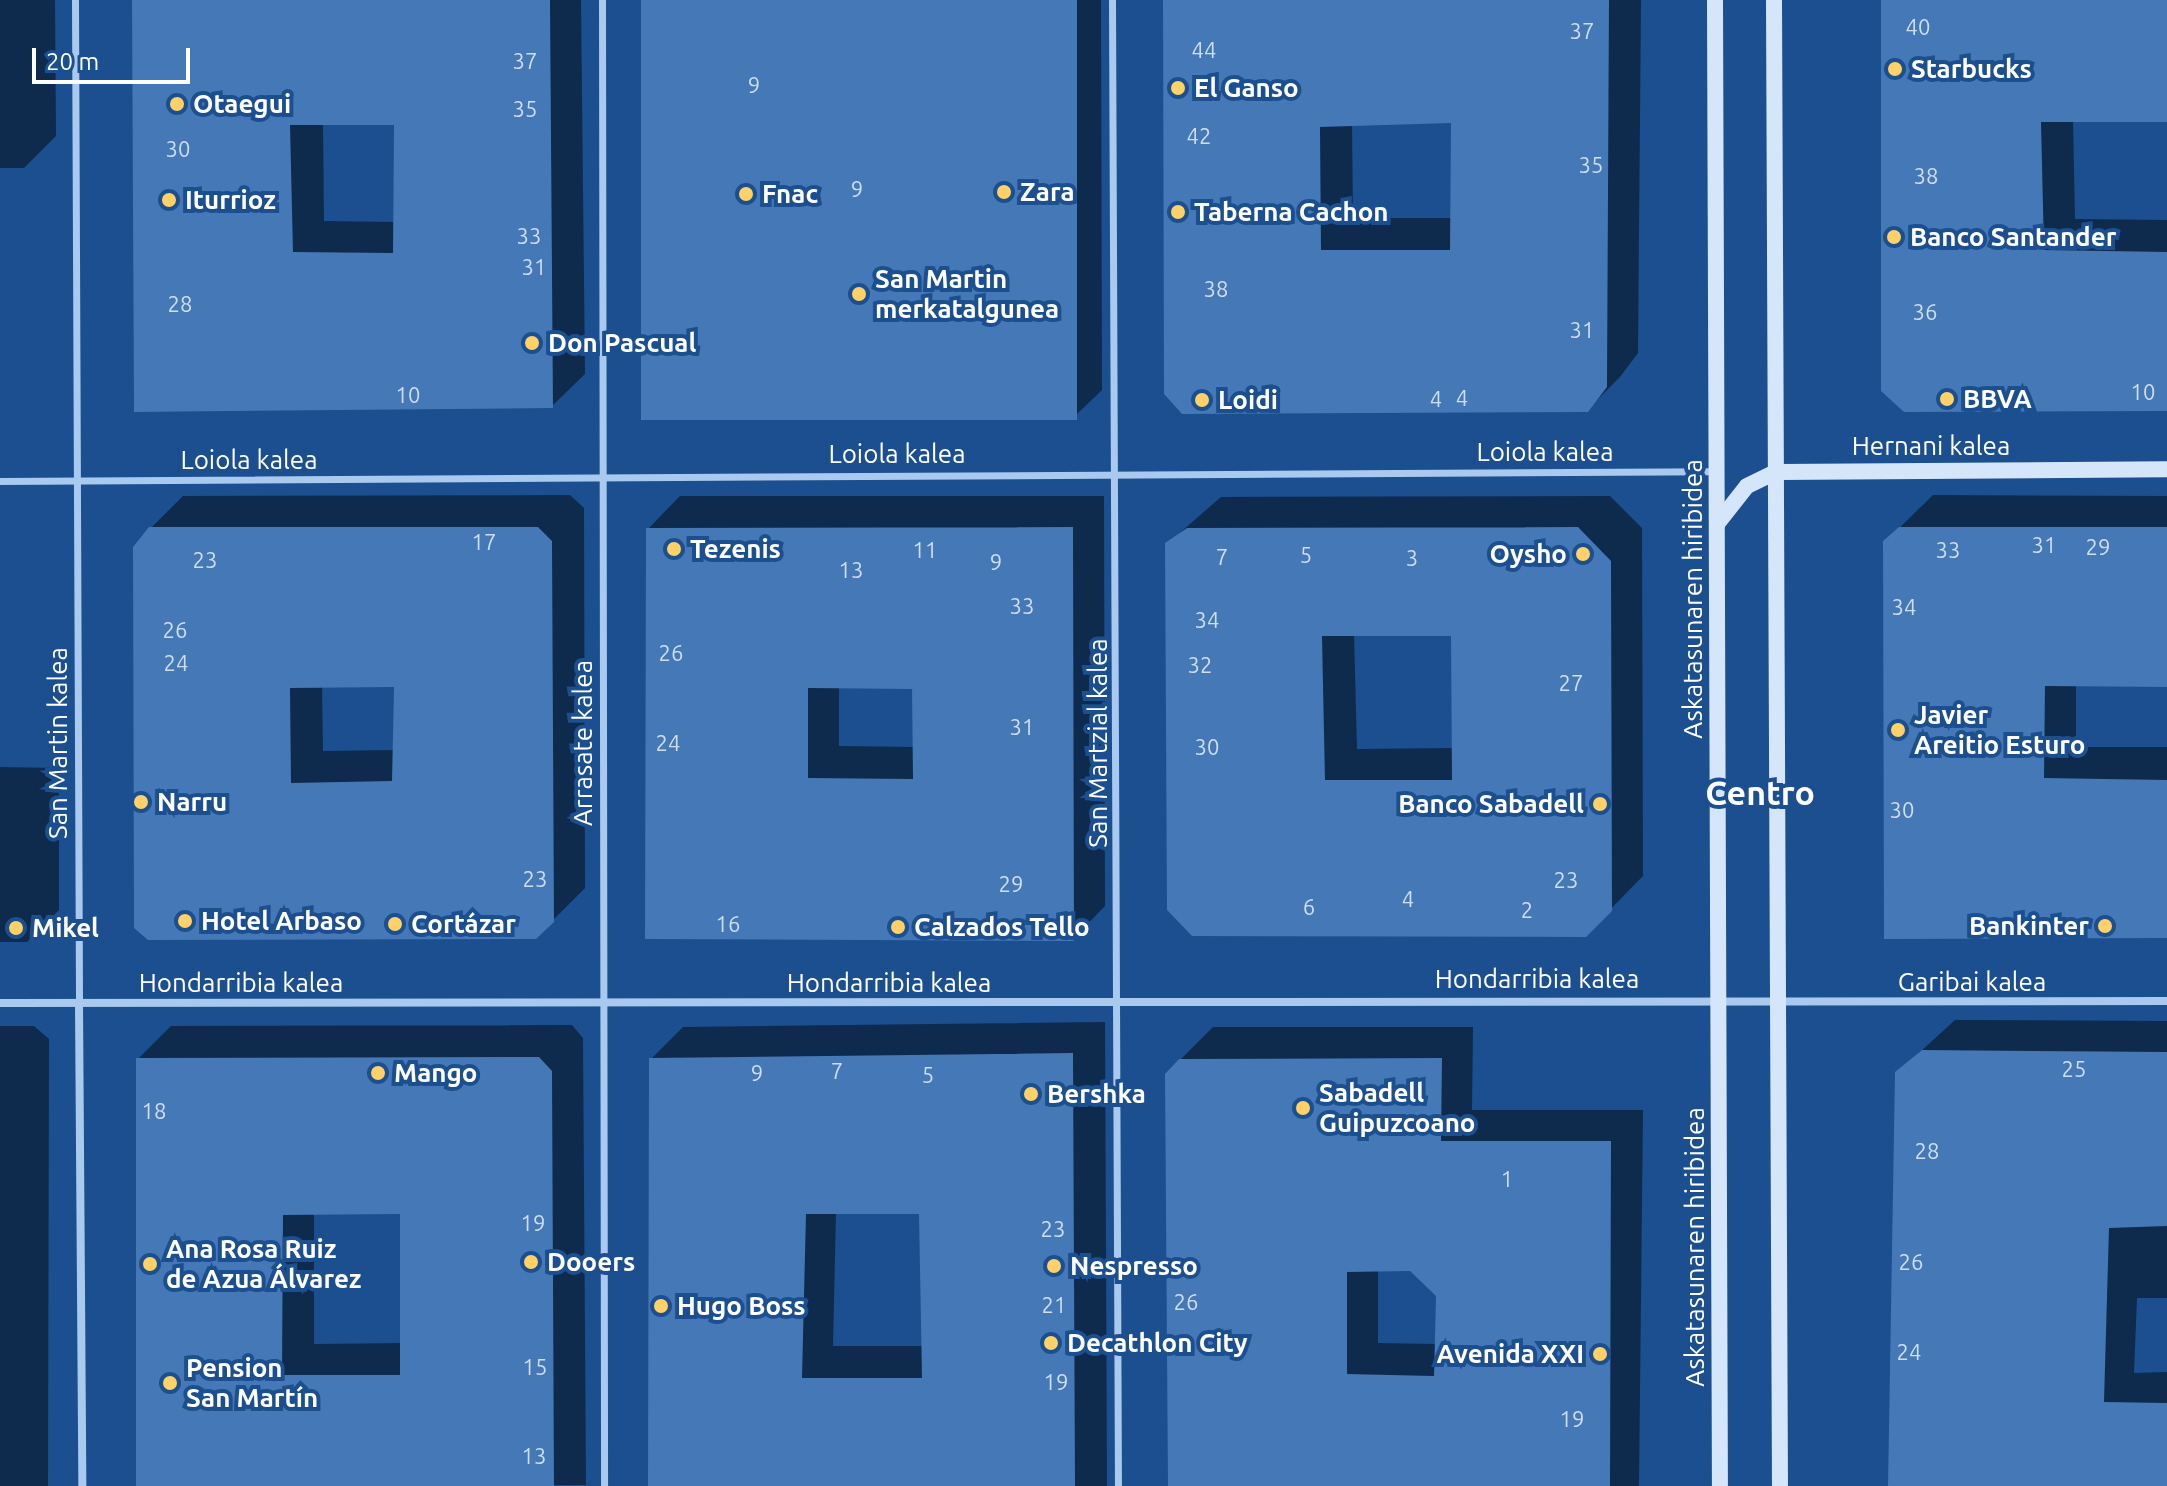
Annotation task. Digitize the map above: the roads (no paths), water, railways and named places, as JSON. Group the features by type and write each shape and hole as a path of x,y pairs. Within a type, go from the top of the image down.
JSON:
{"main road":[{"name":"Askatasunaren hiribidea","path":"1715,0 1720,1486"},
{"path":"1774,0 1780,1486"},
{"name":"Hernani kalea","path":"1776,472 2167,469"},
{"path":"1717,524 1747,486 1776,472"}],"street":[{"name":"San Martin kalea","path":"75,0 82,1486"},
{"name":"Arrasate kalea","path":"602,0 604,1486"},
{"name":"San Martzial kalea","path":"1112,0 1118,474 1118,1486"},
{"name":"Loiola kalea","path":"0,481 1717,471"},
{"name":"Garibai kalea","path":"1778,1002 2167,1001"},
{"name":"Hondarribia kalea","path":"0,1003 1778,1002"}],"place":[{"name":"Starbucks","path":"1895,69"},
{"name":"El Ganso","path":"1178,88"},
{"name":"Otaegui","path":"177,104"},
{"name":"Zara","path":"1004,192"},
{"name":"Fnac","path":"746,194"},
{"name":"Iturrioz","path":"169,200"},
{"name":"Taberna Cachon","path":"1178,212"},
{"name":"Banco Santander","path":"1894,237"},
{"name":"San Martin merkatalgunea","path":"859,294"},
{"name":"Don Pascual","path":"532,343"},
{"name":"BBVA","path":"1947,399"},
{"name":"Loidi","path":"1202,400"},
{"name":"Tezenis","path":"674,549"},
{"name":"Oysho","path":"1583,554"},
{"name":"Javier Areitio Esturo","path":"1898,730"},
{"name":"Narru","path":"141,802"},
{"name":"Banco Sabadell","path":"1600,804"},
{"name":"Hotel Arbaso","path":"185,921"},
{"name":"Cortázar","path":"395,924"},
{"name":"Bankinter","path":"2105,926"},
{"name":"Calzados Tello","path":"898,927"},
{"name":"Mikel","path":"16,928"},
{"name":"Mango","path":"378,1073"},
{"name":"Bershka","path":"1031,1094"},
{"name":"Sabadell Guipuzcoano","path":"1303,1108"},
{"name":"Dooers","path":"531,1262"},
{"name":"Ana Rosa Ruiz de Azua Álvarez","path":"150,1264"},
{"name":"Nespresso","path":"1054,1266"},
{"name":"Hugo Boss","path":"661,1306"},
{"name":"Decathlon City","path":"1051,1343"},
{"name":"Avenida XXI","path":"1600,1354"},
{"name":"Pension San Martín","path":"170,1383"}],"district":[{"name":"Centro","path":"1760,793"}]}
